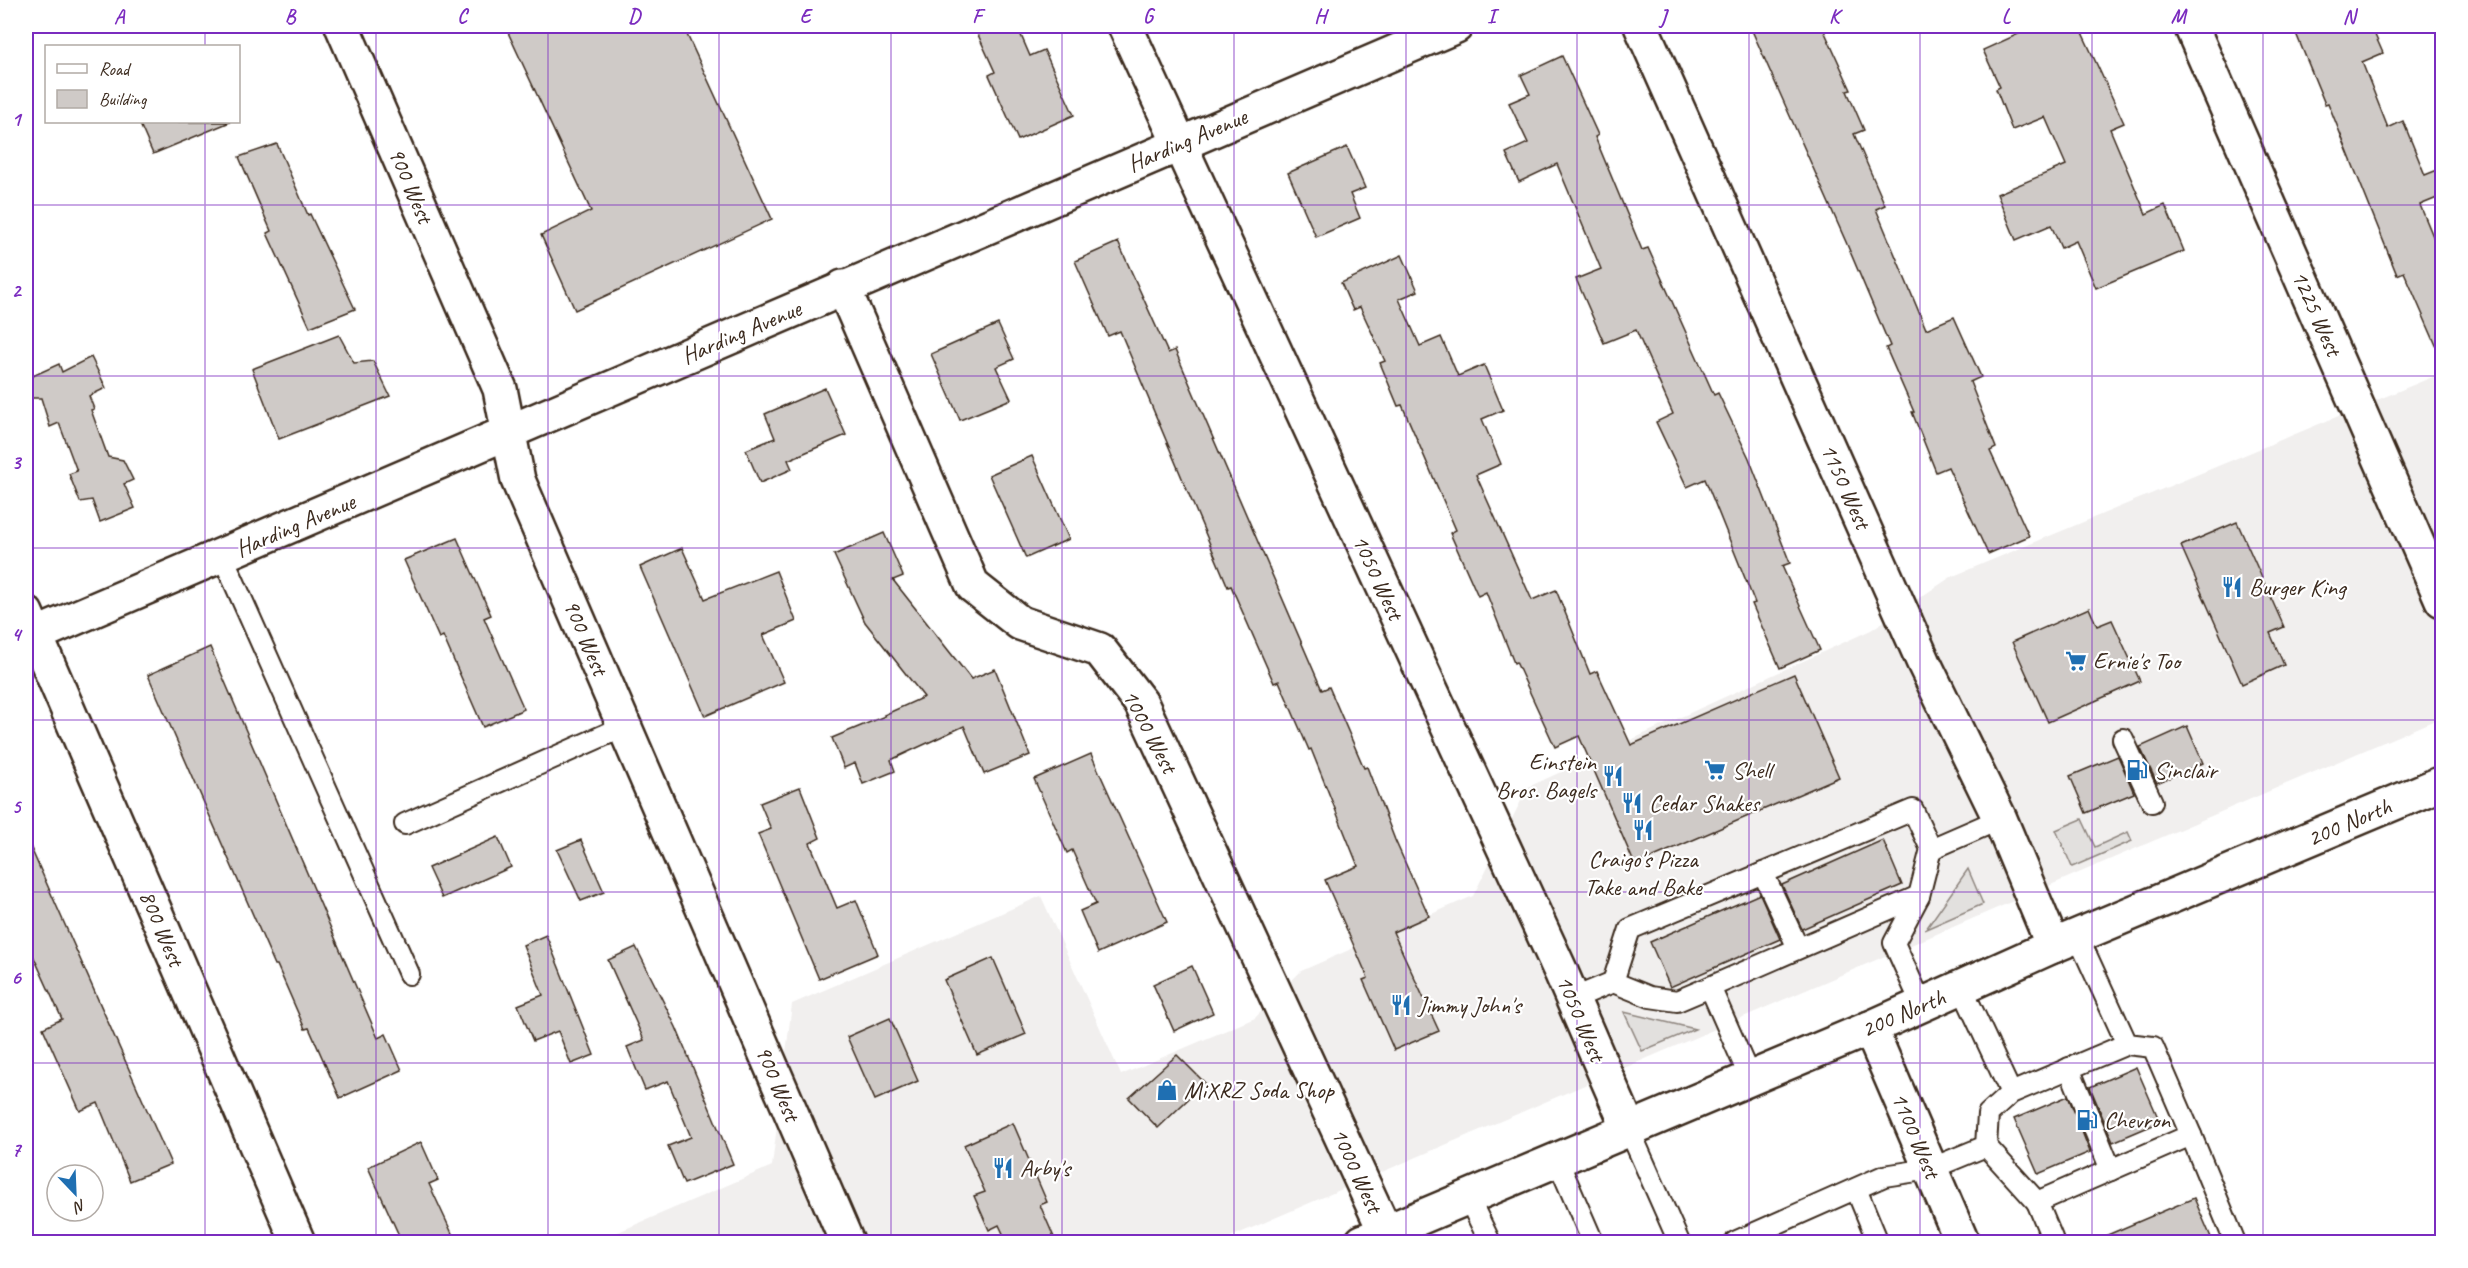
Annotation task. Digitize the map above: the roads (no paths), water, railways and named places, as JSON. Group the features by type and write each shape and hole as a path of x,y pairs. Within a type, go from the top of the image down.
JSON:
{"street":[{"name":"900 West","path":"342,26 500,389 518,480 847,1242"},
{"name":"1050 West","path":"1125,26 1572,999 1629,1129"},
{"name":"Harding Avenue","path":"29,629 223,557 843,287 1456,26"},
{"name":"1150 West","path":"1641,26 1924,663 2000,819 2065,942"},
{"name":"1225 West","path":"2191,26 2442,600"},
{"name":"1000 West","path":"843,287 973,586 1020,622 1100,650 1141,703 1379,1239"},
{"name":"800 West","path":"29,629 298,1242"},
{"name":"200 North","path":"1379,1239 1468,1197 2442,783"},
{"name":"1100 West","path":"1870,1028 1962,1242"}],"lane":[{"path":"223,557 409,974"},
{"path":"405,824 625,726"},
{"path":"2123,738 2152,802"},
{"path":"1613,982 1630,929 1913,810 1931,849 1919,896 1894,943 1922,1005"},
{"path":"1931,849 2000,819"},
{"path":"1763,873 1798,948"},
{"path":"1572,999 1613,982 1650,997 1677,1001 1919,896"},
{"path":"2065,942 2127,1044"},
{"path":"1710,987 1750,1078"},
{"path":"1962,987 2011,1093"},
{"path":"2041,1242 2052,1238 2037,1202 1986,1146 1988,1114 2011,1093 2127,1044 2153,1047 2192,1135 2235,1242"},
{"path":"2069,1068 2111,1170"},
{"path":"1629,1129 1679,1242"},
{"path":"2037,1202 2192,1135"},
{"path":"1735,1242 1884,1176 1930,1169 1986,1146"},
{"path":"1557,1159 1593,1242"},
{"path":"1856,1189 1878,1242"},
{"path":"1468,1197 1490,1242"}],"place":[{"name":"Burger King","path":"2232,587"},
{"name":"Ernie's Too","path":"2076,661"},
{"name":"Shell","path":"1715,770"},
{"name":"Sinclair","path":"2137,770"},
{"name":"Einstein Bros. Bagels","path":"1613,776"},
{"name":"Cedar Shakes","path":"1632,803"},
{"name":"Craigo's Pizza Take and Bake","path":"1643,830"},
{"name":"Jimmy John's","path":"1401,1005"},
{"name":"MiXRZ Soda Shop","path":"1167,1090"},
{"name":"Chevron","path":"2087,1120"},
{"name":"Arby's","path":"1003,1168"}]}
